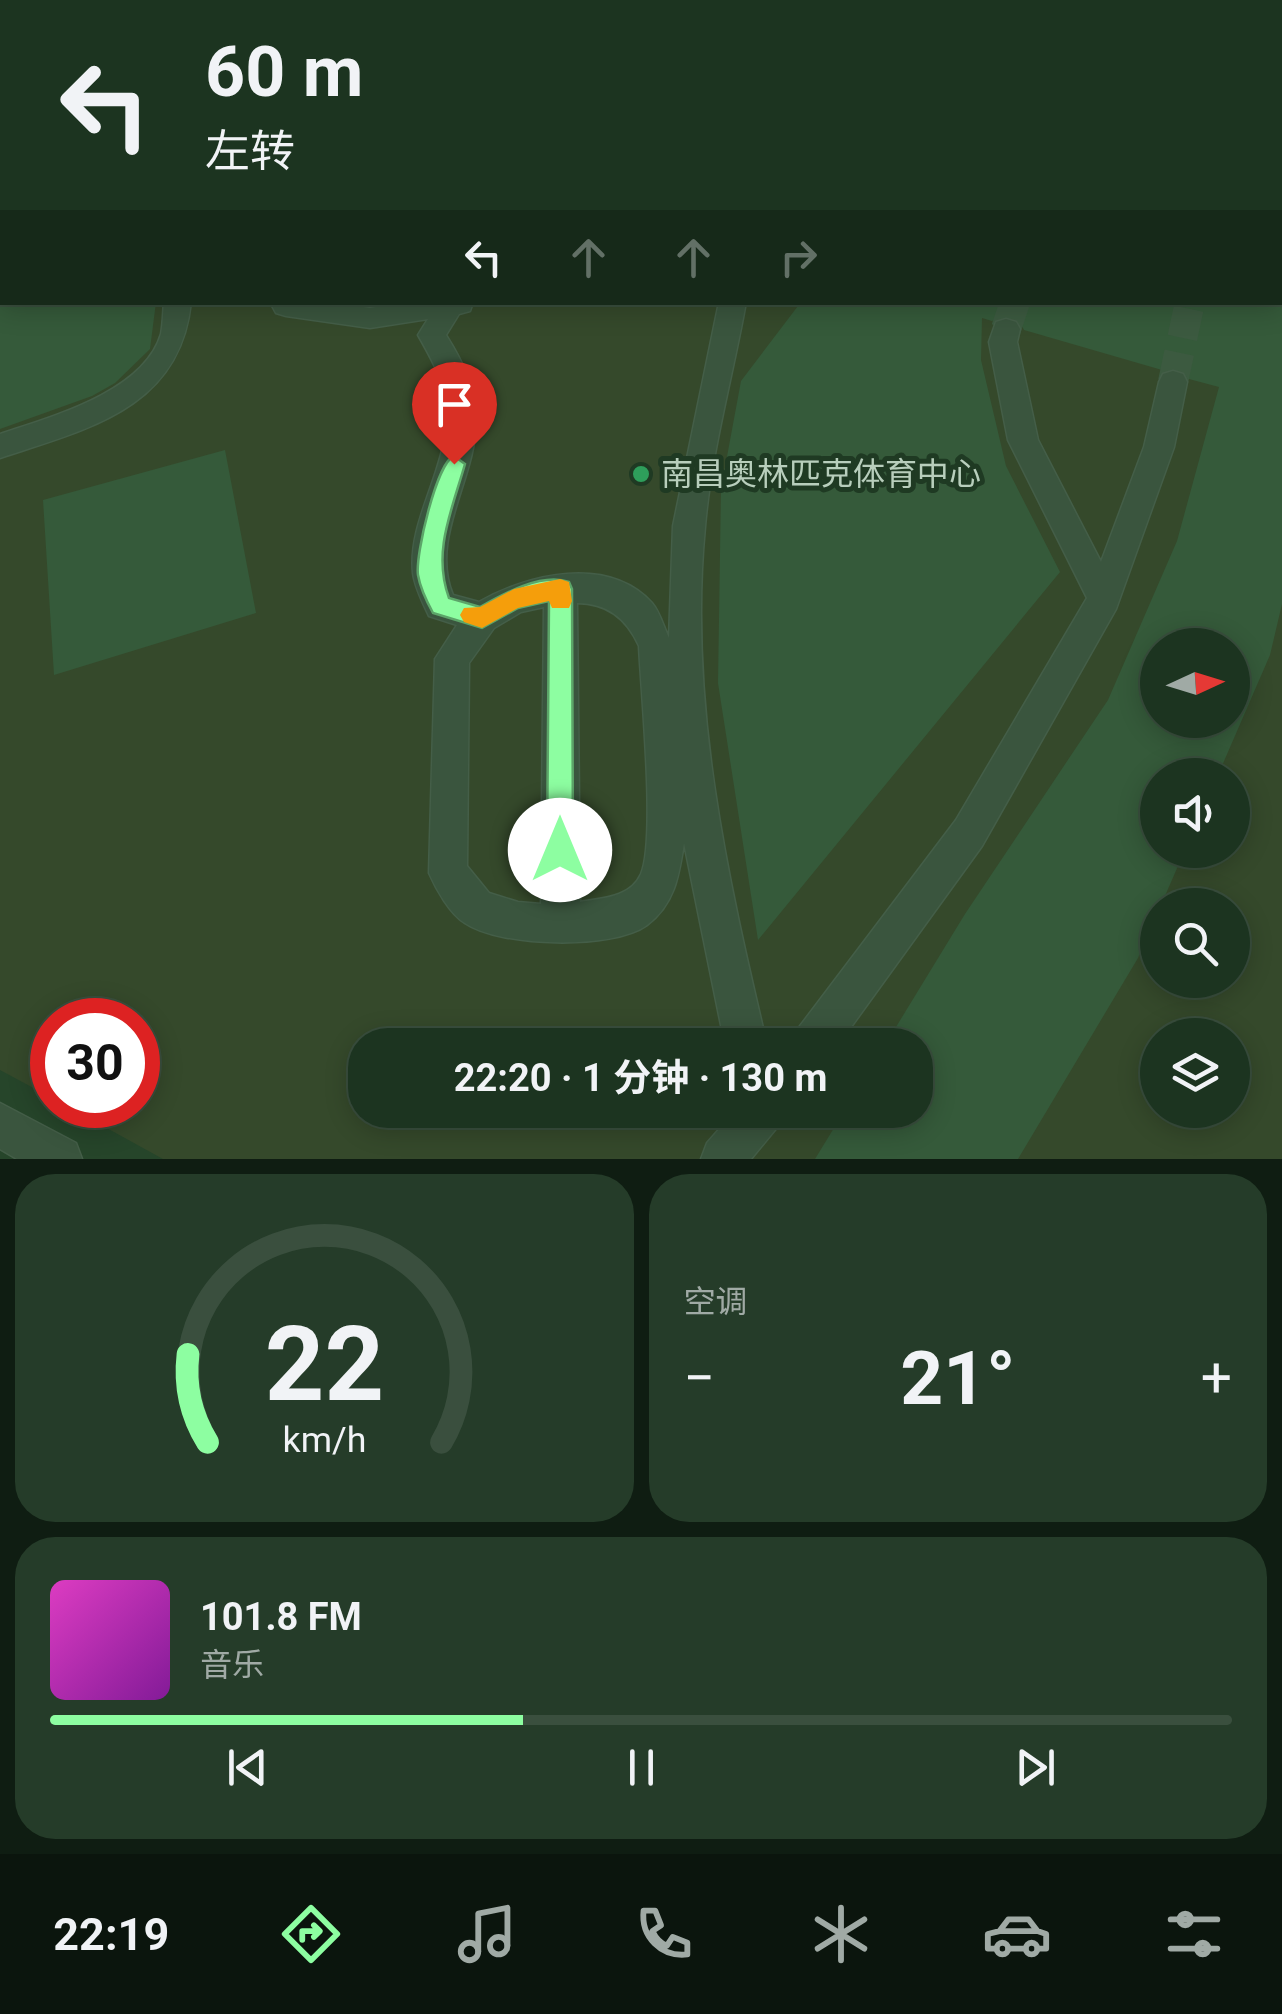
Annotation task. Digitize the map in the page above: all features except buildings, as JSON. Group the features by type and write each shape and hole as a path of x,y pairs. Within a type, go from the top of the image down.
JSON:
{"street":[{"path":"0,446 108,408 156,372 179,323 178,305"},
{"path":"285,305 370,318 458,305"},
{"path":"458,305 432,335 450,360 462,392 464,431 431,542 429,574 441,606 482,618"},
{"path":"731,305 689,526 671,678 666,839 658,885 632,912 560,925 518,922 477,909 448,873 452,658 482,618 514,599 560,589 603,589 641,614 671,678 706,868 742,1028"},
{"path":"1006,330 1002,342 1023,440 1104,599"},
{"path":"825,1028 969,833 1104,599 1159,447 1173,382"},
{"path":"560,589 560,925"},
{"path":"666,839 706,868"},
{"path":"0,1125 60,1159"},
{"path":"724,1159 749,1128"}],"green space":[{"name":"南昌奥林匹克体育中心","path":"0,305 1282,305 1282,1159 163,1159 107,1128 160,1128 160,998 30,998 30,1086 0,1070"}],"tunnel":[{"path":"1006,329 1014,305"},
{"path":"1173,382 1189,305"}],"slow traffic":[{"path":"472,615 482,618 514,599 560,589 560,601"}],"place":[{"name":"南昌奥林匹克体育中心","path":"641,474"}],"route":[{"path":"454,464 431,542 429,574 441,606 482,618 514,599 560,589 560,850"}]}
